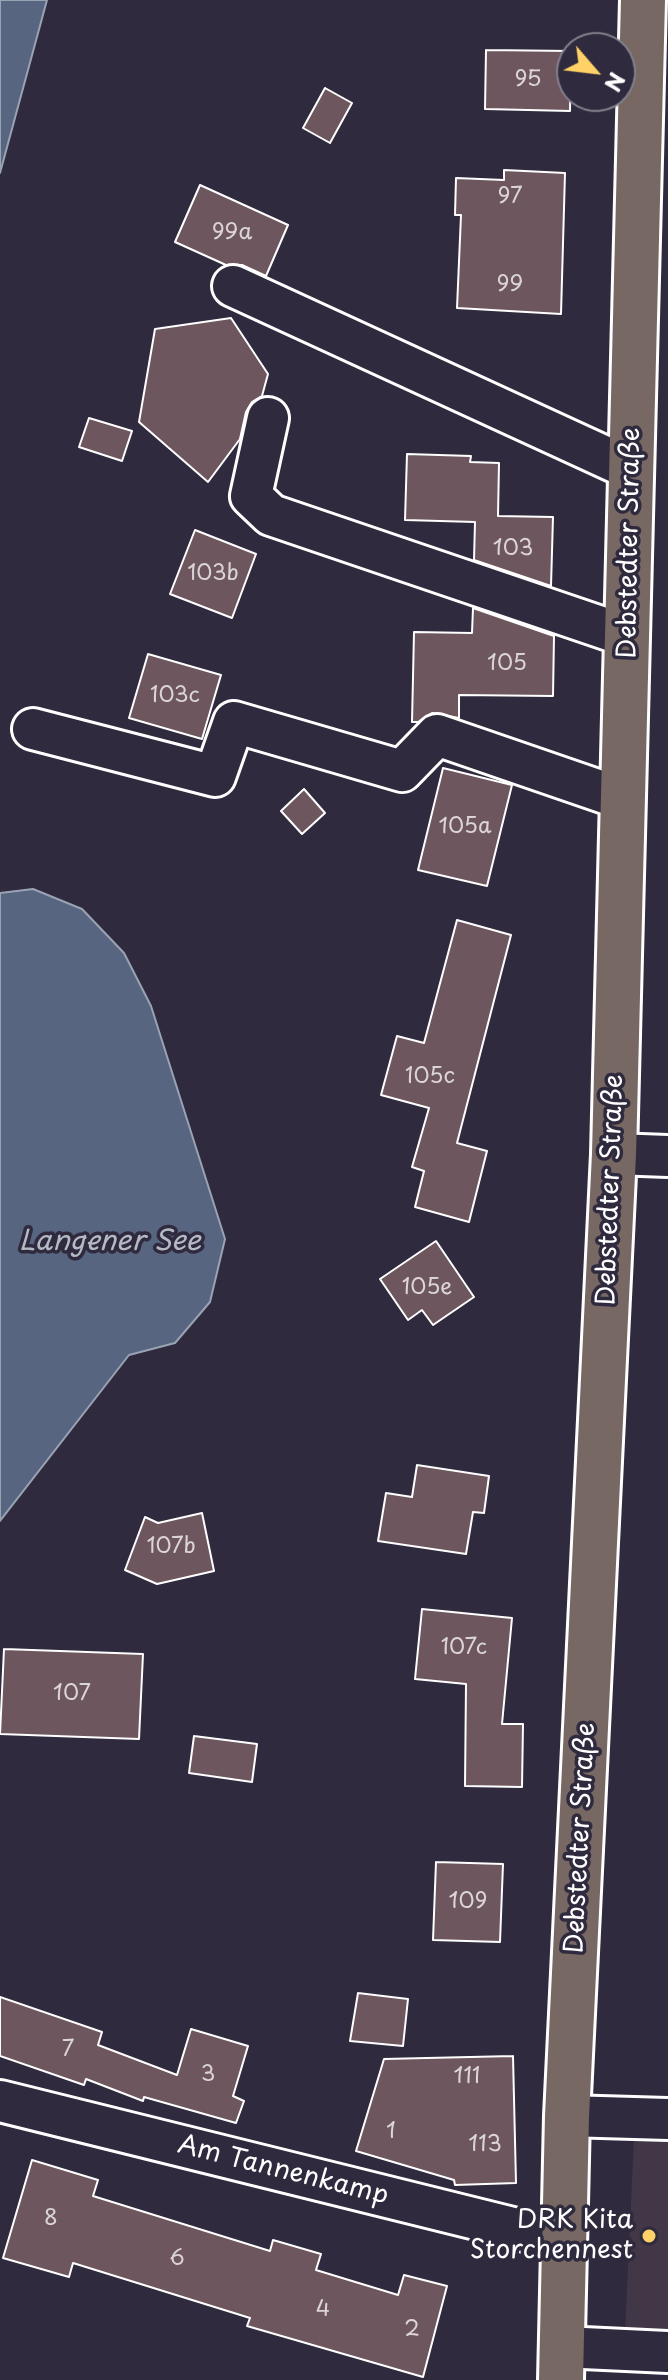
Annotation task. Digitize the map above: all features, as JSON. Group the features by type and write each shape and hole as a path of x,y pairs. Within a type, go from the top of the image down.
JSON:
{"main road":[{"name":"Debstedter Straße","path":"561,2364 567,2116 614,1154 643,0"}],"street":[{"path":"233,286 631,469"},
{"path":"268,418 251,496 271,515 627,636"},
{"path":"33,729 215,776 234,722 402,771 437,735 623,799"},
{"path":"614,1154 668,1156"},
{"name":"Am Tannenkamp","path":"0,2101 565,2241"},
{"path":"567,2116 668,2119"},
{"path":"561,2364 668,2352"}],"shaded area":[{"name":"DRK Kita Storchennest","path":"634,2137 668,2138 668,2336 625,2334"}],"water":[{"path":"0,0 47,0 0,173"},
{"name":"Langener See","path":"33,889 82,909 124,953 151,1006 225,1239 210,1302 175,1343 129,1355 0,1521 0,893"}],"building":[{"path":"486,50 556,51 556,111 485,109"},
{"path":"325,88 352,103 330,143 303,128"},
{"path":"504,170 565,173 561,314 457,308 461,215 455,215 456,178 504,180"},
{"path":"200,185 288,225 266,276 242,265 226,265 175,242"},
{"path":"231,318 268,374 262,396 252,402 246,412 240,439 208,482 139,422 155,329"},
{"path":"89,418 132,431 122,461 79,447"},
{"path":"407,454 471,456 470,462 499,463 498,516 553,517 551,586 474,560 475,522 405,520"},
{"path":"195,530 256,554 232,618 170,594"},
{"path":"473,608 554,636 553,696 459,695 459,718 432,713 418,722 412,722 414,632 472,633"},
{"path":"148,654 221,675 202,739 129,718"},
{"path":"443,768 512,785 487,886 418,870"},
{"path":"304,789 325,813 302,834 281,811"},
{"path":"457,920 511,935 457,1143 487,1151 469,1222 415,1207 424,1171 412,1167 429,1108 381,1095 397,1036 424,1043"},
{"path":"436,1241 474,1297 433,1325 422,1310 408,1320 380,1279"},
{"path":"417,1465 489,1476 484,1513 473,1512 466,1554 378,1541 386,1493 412,1497"},
{"path":"202,1513 214,1571 157,1584 125,1570 145,1517 158,1523"},
{"path":"422,1609 512,1618 502,1724 523,1724 522,1787 465,1786 466,1684 415,1679"},
{"path":"4,1649 143,1654 139,1739 0,1734"},
{"path":"194,1736 257,1744 252,1782 189,1773"},
{"path":"436,1862 503,1864 500,1942 433,1940"},
{"path":"358,1993 408,1999 403,2046 350,2041"},
{"path":"0,1997 102,2032 98,2045 177,2075 191,2029 248,2046 233,2096 244,2101 236,2123 144,2097 143,2101 86,2079 84,2085 0,2056"},
{"path":"513,2056 516,2183 455,2185 454,2180 356,2151 384,2059"},
{"path":"32,2160 98,2180 93,2196 270,2251 273,2240 321,2254 316,2270 398,2295 404,2275 447,2286 423,2377 247,2326 250,2318 73,2263 69,2277 3,2258"}],"place":[{"name":"DRK Kita Storchennest","path":"649,2236"}]}
